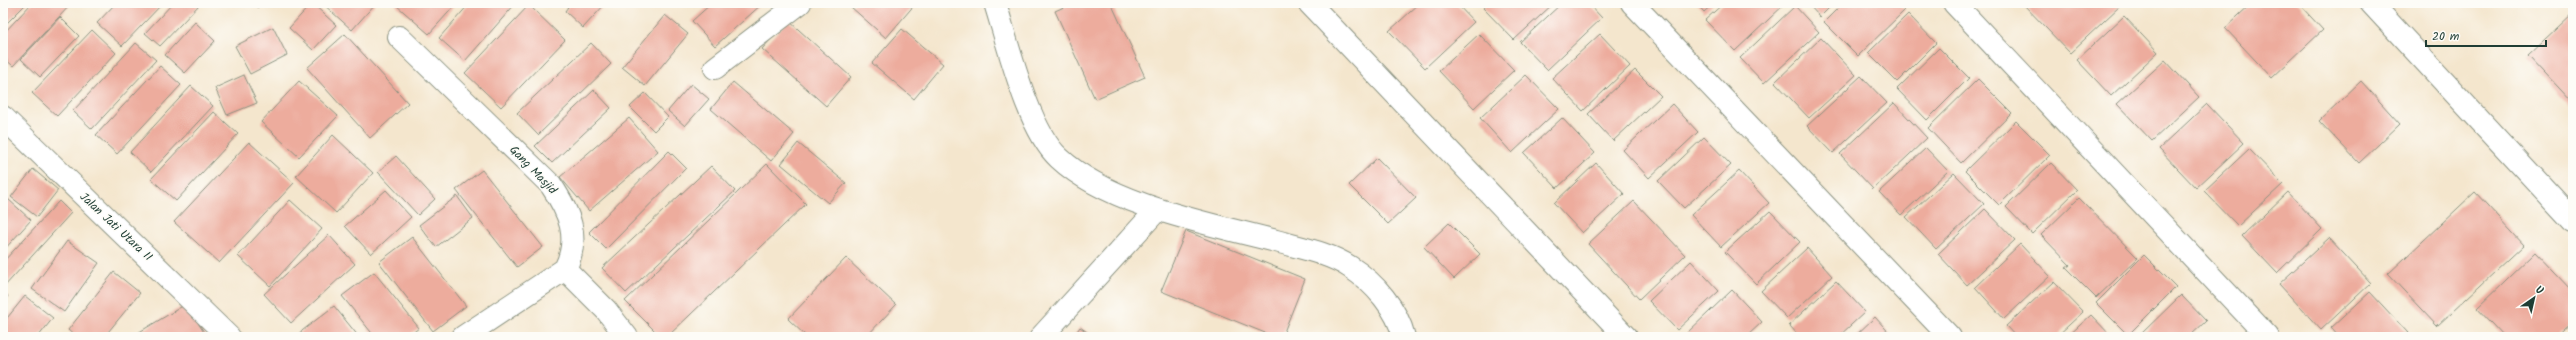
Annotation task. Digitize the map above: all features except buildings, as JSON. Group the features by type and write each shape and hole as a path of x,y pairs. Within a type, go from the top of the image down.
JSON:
{"street":[{"path":"715,68 800,3"},
{"path":"995,3 1030,109 1044,139 1058,158 1090,181 1157,210 1319,253 1350,266 1380,293 1400,320 1404,337"},
{"path":"1309,3 1626,337"},
{"path":"1632,3 1950,337"},
{"path":"2371,3 2573,222"},
{"path":"1957,4 2265,336"},
{"name":"Gang Masjid","path":"399,37 551,185 567,208 571,226 572,256 566,269"},
{"name":"Jalan Jati Utara II","path":"3,117 229,337"},
{"path":"1041,337 1157,210"},
{"path":"463,337 566,269 606,310 627,337"}]}
